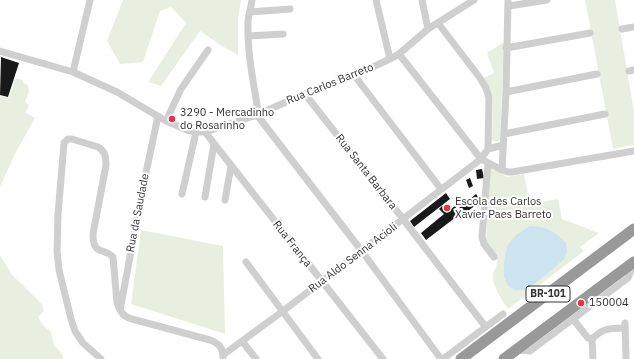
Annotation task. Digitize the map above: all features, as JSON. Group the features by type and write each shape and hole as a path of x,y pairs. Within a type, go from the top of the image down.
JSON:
{"highway":[{"name":"BR-101","path":"462,359 634,229"},
{"name":"BR-101","path":"504,359 634,262"}],"street":[{"path":"73,72 90,0"},
{"path":"252,0 248,20 250,59 258,110 257,115 361,250 442,359 503,314"},
{"path":"376,0 390,59"},
{"path":"422,0 428,29"},
{"name":"Rua Carlos Barreto","path":"0,51 73,72 117,92 166,121 187,130 205,132 257,115 390,59 399,54 428,29 438,23 461,4 474,0"},
{"path":"502,170 508,3 547,0"},
{"path":"250,12 290,9"},
{"path":"438,23 486,88 489,98 488,149 503,145"},
{"path":"622,29 634,27"},
{"path":"506,48 590,33"},
{"path":"249,36 283,34"},
{"path":"166,121 181,89 208,50"},
{"path":"399,54 481,159 502,170 512,172 634,151"},
{"path":"506,92 597,74"},
{"path":"354,75 441,189"},
{"name":"Rua Santa Barbara","path":"305,94 485,326"},
{"path":"504,134 605,114"},
{"name":"Rua da Saudade","path":"120,310 158,116"},
{"path":"182,194 196,132"},
{"name":"Rua França","path":"205,132 383,359"},
{"path":"101,359 83,343 75,331 59,270 57,251 58,215 64,143 68,139 98,147 106,156 106,165 93,234 93,242 98,250 113,257 117,303 120,310 126,317 132,319 216,342 220,346 223,357"},
{"path":"205,197 214,144"},
{"name":"Rua Aldo Senna Acioli","path":"223,357 481,159 488,149"},
{"path":"488,163 482,237 484,244 494,257"},
{"path":"225,200 231,166"},
{"path":"246,262 318,359"},
{"path":"517,350 530,350 628,278 634,262"},
{"path":"573,319 588,338 592,339"},
{"path":"592,339 602,331 625,326 626,359"},
{"path":"592,339 593,359"},
{"path":"242,341 256,359"}],"green space":[{"path":"123,0 241,0 238,20 238,55 200,31 161,86 148,82 186,23 171,7 160,11 143,62 120,64 107,41"},
{"path":"585,0 615,0 634,111 634,145 613,149"},
{"path":"504,42 500,140 496,142 492,140 493,98 484,78 494,73 487,53"},
{"path":"15,78 23,80 23,83 28,85 29,92 25,102 29,105 26,113 35,118 15,154 0,187 0,96 9,98"},
{"path":"492,167 507,177 524,174 530,204 558,199 562,219 599,233 580,247 584,251 508,309 494,285 493,274 497,257 486,243 489,168"},
{"path":"141,230 223,246 225,334 131,304"},
{"path":"0,255 12,275 42,304 44,311 38,317 42,324 51,332 54,345 62,354 63,359 0,359"}],"water":[{"path":"530,226 546,228 554,233 566,243 567,252 564,259 529,288 515,290 508,286 504,277 504,263 507,246 516,235"}],"building":[{"path":"1,57 19,63 8,97 0,95"},
{"path":"482,169 484,178 477,179 476,170"},
{"path":"470,178 473,186 469,188 466,180"},
{"path":"446,193 450,199 414,227 410,221"},
{"path":"476,194 481,201 464,214 459,208"},
{"path":"442,206 447,212 455,206 460,214 426,240 421,233 444,214 439,209"}],"place":[{"name":"3290 - Mercadinho do Rosarinho","path":"172,119"},
{"name":"Escola des Carlos Xavier Paes Barreto","path":"447,208"},
{"name":"150004","path":"581,303"}]}
